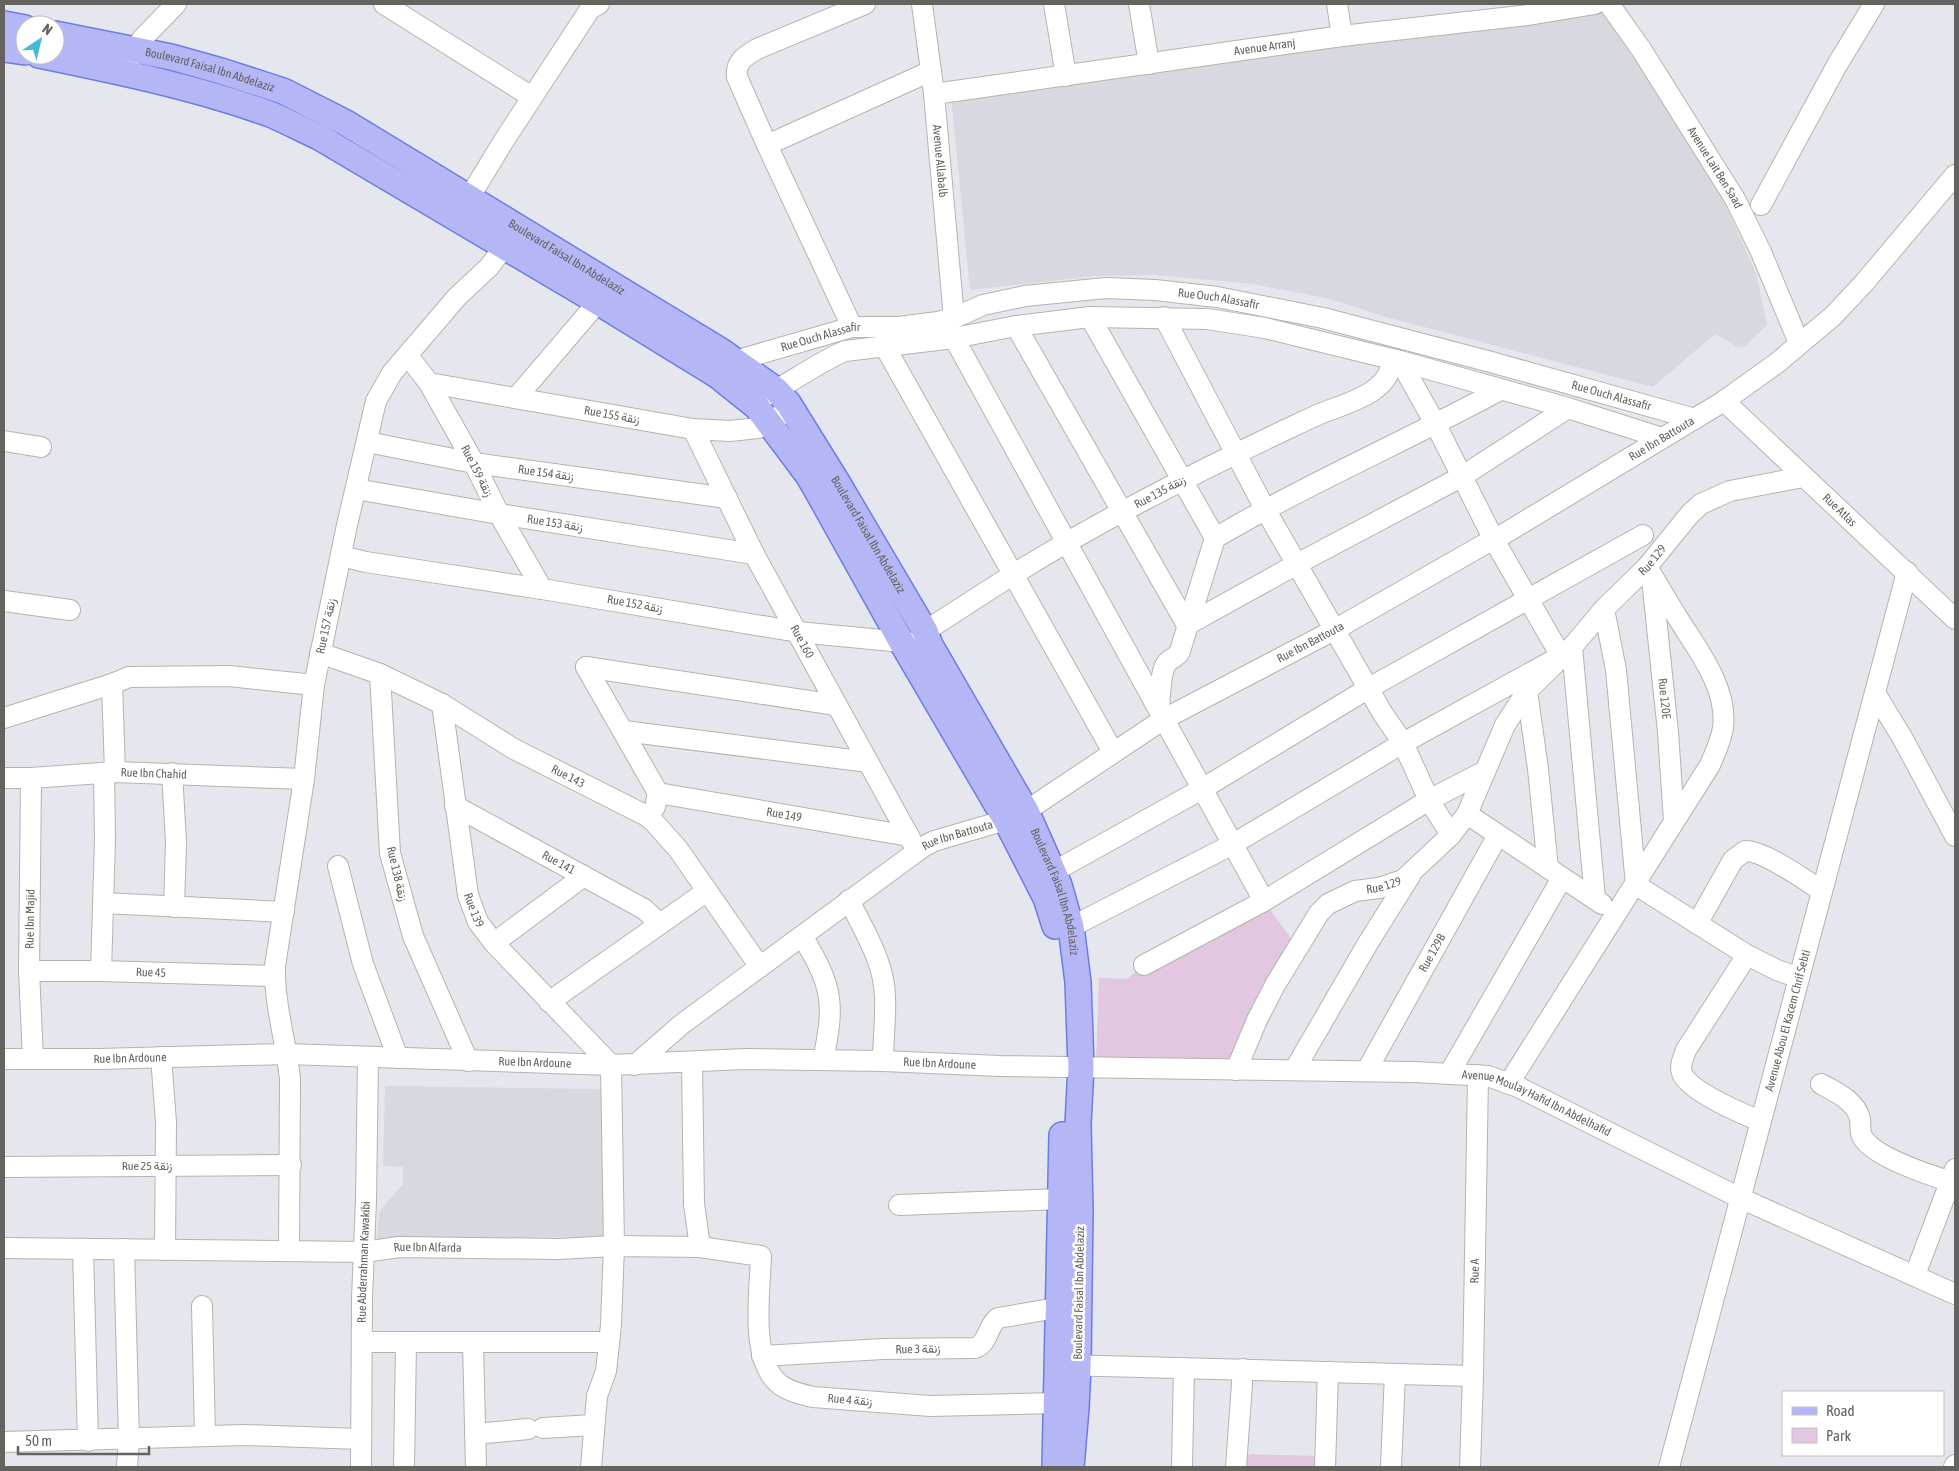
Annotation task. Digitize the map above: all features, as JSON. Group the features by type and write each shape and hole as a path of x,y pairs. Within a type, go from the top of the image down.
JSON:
{"main road":[{"name":"Boulevard Faisal Ibn Abdelaziz","path":"65,38 130,61 214,96 271,115 319,136 717,375 753,403 808,475 855,556 900,641 1053,872 1064,900 1071,927 1078,982 1074,1066 1061,1199 1057,1308 1076,1418 1071,1467"},
{"name":"Boulevard Faisal Ibn Abdelaziz","path":"65,57 130,61 171,57 213,68 283,91 346,123 721,350 784,400 837,482 928,638 1016,815 1054,921 1074,1066 1078,1124 1080,1210 1067,1366 1056,1403 1055,1467"}],"street":[{"path":"130,61 142,39 176,4"},
{"path":"384,4 532,97"},
{"path":"852,328 767,145 737,77 736,70 744,56 864,4"},
{"name":"Avenue Allabalb","path":"922,4 934,94 954,318"},
{"path":"1054,4 1066,76"},
{"path":"1140,4 1149,64"},
{"path":"1337,4 1342,36"},
{"name":"Avenue Arranj","path":"934,94 1523,10 1595,4"},
{"name":"Avenue Lait Ben Saad","path":"1609,4 1641,49 1735,199 1761,252 1799,344"},
{"path":"1761,205 1837,65 1874,4"},
{"path":"452,216 469,198 590,6"},
{"path":"767,145 931,71"},
{"name":"Rue Ibn Battouta","path":"634,1065 682,1024 849,900 913,844 934,842 1016,815 1113,752 1162,714 1336,629 1482,545 1494,540 1724,401 1777,363 1833,316 1864,283 1955,175"},
{"name":"Rue 157 زنقة","path":"290,1251 291,1104 287,1054 278,1013 275,976 304,779 314,685 347,525 379,393 387,380 457,297 489,267 505,246"},
{"name":"Rue Ouch Alassafir","path":"735,361 852,328 899,327 938,322 954,318 983,305 1049,292 1106,288 1155,290 1208,296 1324,318 1374,330 1695,419"},
{"path":"516,398 598,302"},
{"path":"1090,317 1215,538"},
{"name":"Rue Ouch Alassafir","path":"753,403 784,400 837,354 845,351 954,338 1016,326 1090,317 1164,317 1207,319 1265,328 1396,360 1568,408 1662,438"},
{"path":"1164,317 1265,509 1403,743 1429,800 1451,836"},
{"path":"1016,326 1187,625"},
{"path":"954,338 1264,901"},
{"path":"884,346 1113,752"},
{"name":"Rue 159 زنقة","path":"408,356 430,382 499,514 542,589"},
{"path":"1396,360 1436,425 1494,540 1529,598 1567,652 1595,898"},
{"name":"Rue 135 زنقة","path":"928,638 1012,575 1122,512 1181,480 1320,414 1363,396 1382,383 1396,360"},
{"name":"Rue 155 زنقة","path":"430,382 693,429 730,431 758,428 770,423 784,400"},
{"path":"1162,714 1164,668 1170,659 1179,654 1215,538 1265,509 1436,425 1500,390"},
{"name":"Rue Atlas","path":"1724,401 1955,619"},
{"path":"1187,625 1461,477 1568,408"},
{"name":"Rue 160","path":"693,429 754,554 913,844"},
{"path":"4,441 40,447"},
{"name":"Rue 154 زنقة","path":"367,442 474,463 727,498"},
{"name":"Rue 129","path":"1236,1070 1257,1020 1275,985 1319,913 1328,904 1355,891 1390,885 1403,880 1451,836 1467,814 1505,725 1527,691 1567,652 1604,609 1649,571 1690,514 1708,499 1730,491 1803,477"},
{"name":"Rue 153 زنقة","path":"356,489 499,514 754,554"},
{"path":"1053,872 1202,789 1369,688 1642,535"},
{"name":"Rue 152 زنقة","path":"341,556 366,562 798,632 900,641 928,638"},
{"path":"1509,1083 1636,885 1710,765 1718,746 1723,727 1721,702 1714,680 1702,656 1649,571"},
{"name":"Rue 120E","path":"1649,571 1668,732 1674,821"},
{"name":"Avenue Abou El Kacem Chrif Sebti","path":"1669,1467 1907,572"},
{"path":"4,602 70,610"},
{"path":"1604,609 1616,670 1636,885"},
{"path":"1071,927 1233,844 1403,743 1567,652"},
{"name":"Rue 143","path":"320,653 380,674 442,704 514,748 613,798 653,821 678,849 760,967"},
{"path":"653,821 658,793 586,667 836,705"},
{"name":"Rue 138 زنقة","path":"380,674 390,853 413,936 468,1061"},
{"path":"4,718 120,681 229,676 314,685"},
{"path":"101,971 109,772 120,681"},
{"path":"1449,1074 1555,873 1527,691"},
{"path":"1875,693 1903,738 1955,836"},
{"name":"Rue 139","path":"442,704 468,895 473,912 494,943 611,1065"},
{"path":"624,731 868,762"},
{"path":"1144,965 1264,901 1429,800 1485,771"},
{"name":"Rue Ibn Chahid","path":"4,778 31,778 109,772 304,779"},
{"path":"172,773 176,842 174,907"},
{"name":"Rue Ibn Majid","path":"31,778 29,971 33,1059"},
{"name":"Rue 149","path":"658,793 913,844"},
{"name":"Rue 141","path":"455,806 644,909 659,923"},
{"path":"1467,814 1595,898 1616,914"},
{"name":"Rue 129B","path":"1367,1070 1498,835"},
{"path":"1697,924 1733,860 1745,851 1767,857 1822,891"},
{"path":"338,866 364,964 398,1058"},
{"path":"1295,1069 1368,943 1413,871"},
{"path":"494,943 584,876"},
{"path":"1636,885 1747,955 1777,970 1799,978"},
{"path":"549,1002 707,891"},
{"path":"849,900 873,949 884,982 883,1061"},
{"path":"103,903 284,912"},
{"path":"802,936 823,973 831,1006 829,1030 823,1060"},
{"path":"1747,955 1686,1050 1681,1064 1682,1073 1691,1083 1732,1110 1760,1121"},
{"name":"Rue 45","path":"29,971 275,976"},
{"name":"Rue Ibn Ardoune","path":"4,1059 287,1054 611,1065 745,1059 883,1061 1000,1066 1074,1066"},
{"path":"161,1057 166,1122 164,1166 165,1250"},
{"name":"Rue Abderrahman Kawakibi","path":"361,1467 368,1058"},
{"path":"692,1062 694,1204 700,1247"},
{"path":"591,1467 593,1425 597,1396 606,1372 611,1325 614,1246 611,1065"},
{"name":"Avenue Moulay Hafid Ibn Abdelhafid","path":"1074,1066 1236,1070 1367,1070 1478,1075 1498,1079 1551,1102 1740,1198 1955,1294"},
{"name":"Rue A","path":"1470,1467 1478,1075"},
{"path":"1822,1084 1839,1094 1855,1108 1859,1117 1860,1132 1863,1138 1874,1148 1900,1162 1954,1178 1915,1275"},
{"name":"Rue 25 زنقة","path":"4,1167 291,1165"},
{"path":"899,1205 1061,1199"},
{"name":"Rue Ibn Alfarda","path":"4,1248 364,1252 400,1247 558,1248 614,1246 700,1247 761,1256"},
{"path":"84,1249 88,1441"},
{"path":"124,1249 129,1440 127,1467"},
{"name":"Rue 4 زنقة","path":"761,1256 759,1327 762,1356 770,1373 779,1384 812,1397 930,1406 1056,1403"},
{"path":"202,1306 206,1436"},
{"name":"Rue 3 زنقة","path":"762,1356 883,1349 975,1348 983,1344 991,1325 998,1318 1057,1308"},
{"path":"362,1342 608,1342"},
{"path":"404,1467 406,1342"},
{"path":"473,1343 476,1467"},
{"path":"1067,1366 1473,1376"},
{"path":"1182,1467 1184,1368"},
{"path":"1236,1467 1243,1369"},
{"path":"1326,1467 1328,1372"},
{"path":"1391,1467 1395,1374"},
{"path":"475,1434 593,1425"},
{"path":"4,1442 274,1435 360,1439"}],"shaded area":[{"path":"1599,7 1712,174 1756,273 1767,325 1744,347 1737,347 1715,334 1653,387 1386,317 1330,299 1253,284 1156,275 1096,276 970,290 951,96"},
{"path":"385,1086 604,1089 604,1237 377,1239 379,1212 403,1184 403,1167 383,1166"}],"green space":[{"path":"1264,901 1298,948 1236,1070 1096,1060 1099,978 1127,979 1144,965"},
{"path":"1241,1454 1321,1456 1320,1467 1241,1467"}]}
